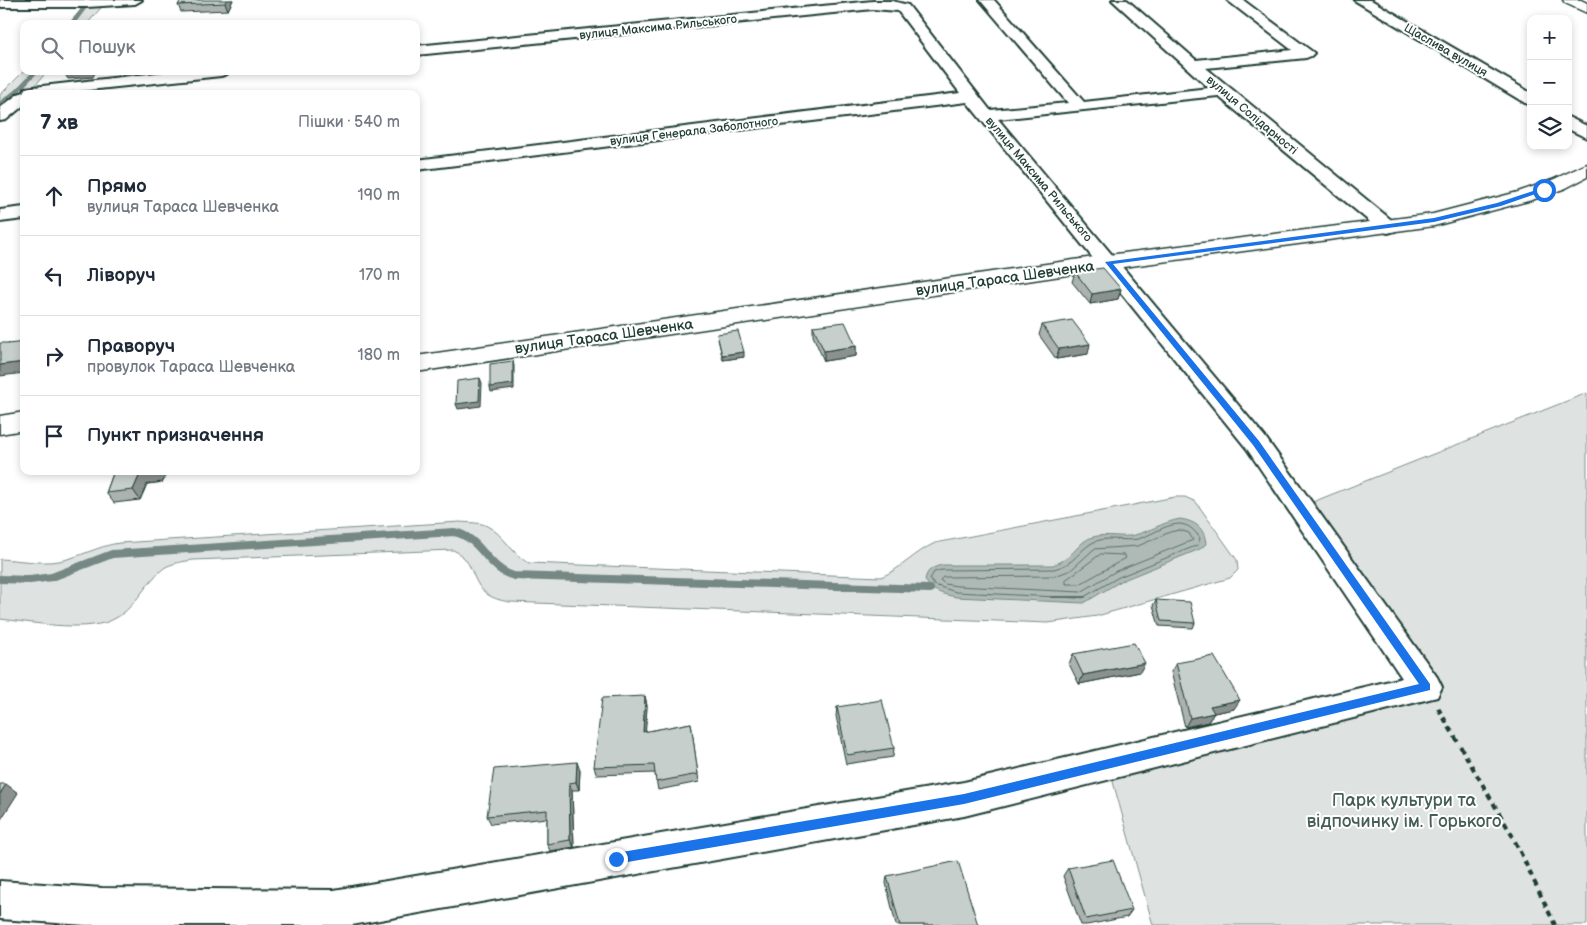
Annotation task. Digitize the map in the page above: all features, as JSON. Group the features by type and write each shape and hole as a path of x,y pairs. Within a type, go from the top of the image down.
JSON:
{"street":[{"path":"0,3 135,0"},
{"path":"987,0 1080,107"},
{"name":"вулиця Солідарності","path":"1119,0 1222,91 1388,227"},
{"path":"1193,65 1306,53 1234,0"},
{"name":"Щаслива вулиця","path":"1361,0 1527,98"},
{"path":"1570,0 1587,9"},
{"path":"93,17 106,1"},
{"name":"вулиця Максима Рильського","path":"420,51 873,5 892,5 903,8 985,115 1256,443 1426,687"},
{"path":"28,90 43,75"},
{"path":"95,90 195,75"},
{"path":"985,115 1080,107 1222,91"},
{"name":"вулиця Генерала Заболотного","path":"420,165 971,97"},
{"path":"1572,124 1587,133"},
{"name":"вулиця Тараса Шевченка","path":"420,363 1108,262 1388,227 1449,217 1499,204 1559,184 1587,170"},
{"path":"0,216 20,214"},
{"path":"0,425 20,422"},
{"path":"0,900 102,907 334,909 964,799 1426,687"}],"path":[{"path":"1426,687 1513,837 1554,925"}],"green space":[{"path":"0,0 90,0 105,3 90,20 72,20 87,4"},
{"path":"20,75 44,75 32,90 20,90 20,98 0,116 0,95"},
{"name":"Парк культури та відпочинку ім. Горького","path":"1587,393 1587,925 1153,925 1108,764 1426,687 1300,507"},
{"path":"1175,497 1185,497 1196,502 1237,560 1238,570 1230,578 1097,616 1048,623 510,602 496,599 486,593 479,586 468,563 453,550 187,561 164,568 126,611 110,621 85,626 71,626 0,619 0,559 52,562 119,543 460,522 478,523 487,526 499,534 518,555 529,563 881,577 895,570 935,543"}],"water":[{"path":"1180,519 1198,526 1204,534 1206,544 1200,549 1121,581 1084,603 956,597 934,590 925,580 930,570 942,565 1053,565 1066,559 1090,538 1135,535"}],"building":[{"path":"181,0 227,0 225,3 178,5"},
{"path":"1103,268 1121,289 1092,294 1075,272"},
{"path":"1072,320 1090,344 1059,349 1042,325"},
{"path":"845,322 856,346 824,351 813,326"},
{"path":"738,331 744,352 722,355 717,334"},
{"path":"20,342 20,362 0,365 0,343"},
{"path":"513,361 513,384 490,387 490,364"},
{"path":"480,378 479,401 456,404 457,381"},
{"path":"113,475 140,475 133,490 106,493"},
{"path":"1156,600 1190,602 1195,623 1161,621"},
{"path":"1134,643 1145,663 1083,675 1073,654"},
{"path":"1214,656 1240,700 1210,706 1214,713 1190,718 1176,663"},
{"path":"645,696 643,732 691,723 698,774 656,782 654,765 594,767 602,698"},
{"path":"882,700 894,748 847,755 837,707"},
{"path":"577,762 576,782 569,783 570,840 547,844 547,810 487,816 494,769"},
{"path":"0,784 6,784 0,794"},
{"path":"1113,860 1132,910 1086,919 1068,868"},
{"path":"958,861 978,925 900,925 887,876"}],"waterway":[{"path":"75,20 90,0"},
{"path":"0,104 17,91 32,75"},
{"path":"0,579 30,580 52,577 112,554 454,532 471,540 497,567 514,576 930,589"}],"route":[{"path":"616,859 964,799 1426,687 1256,443 1108,262 1434,220 1499,204 1544,190"}]}
